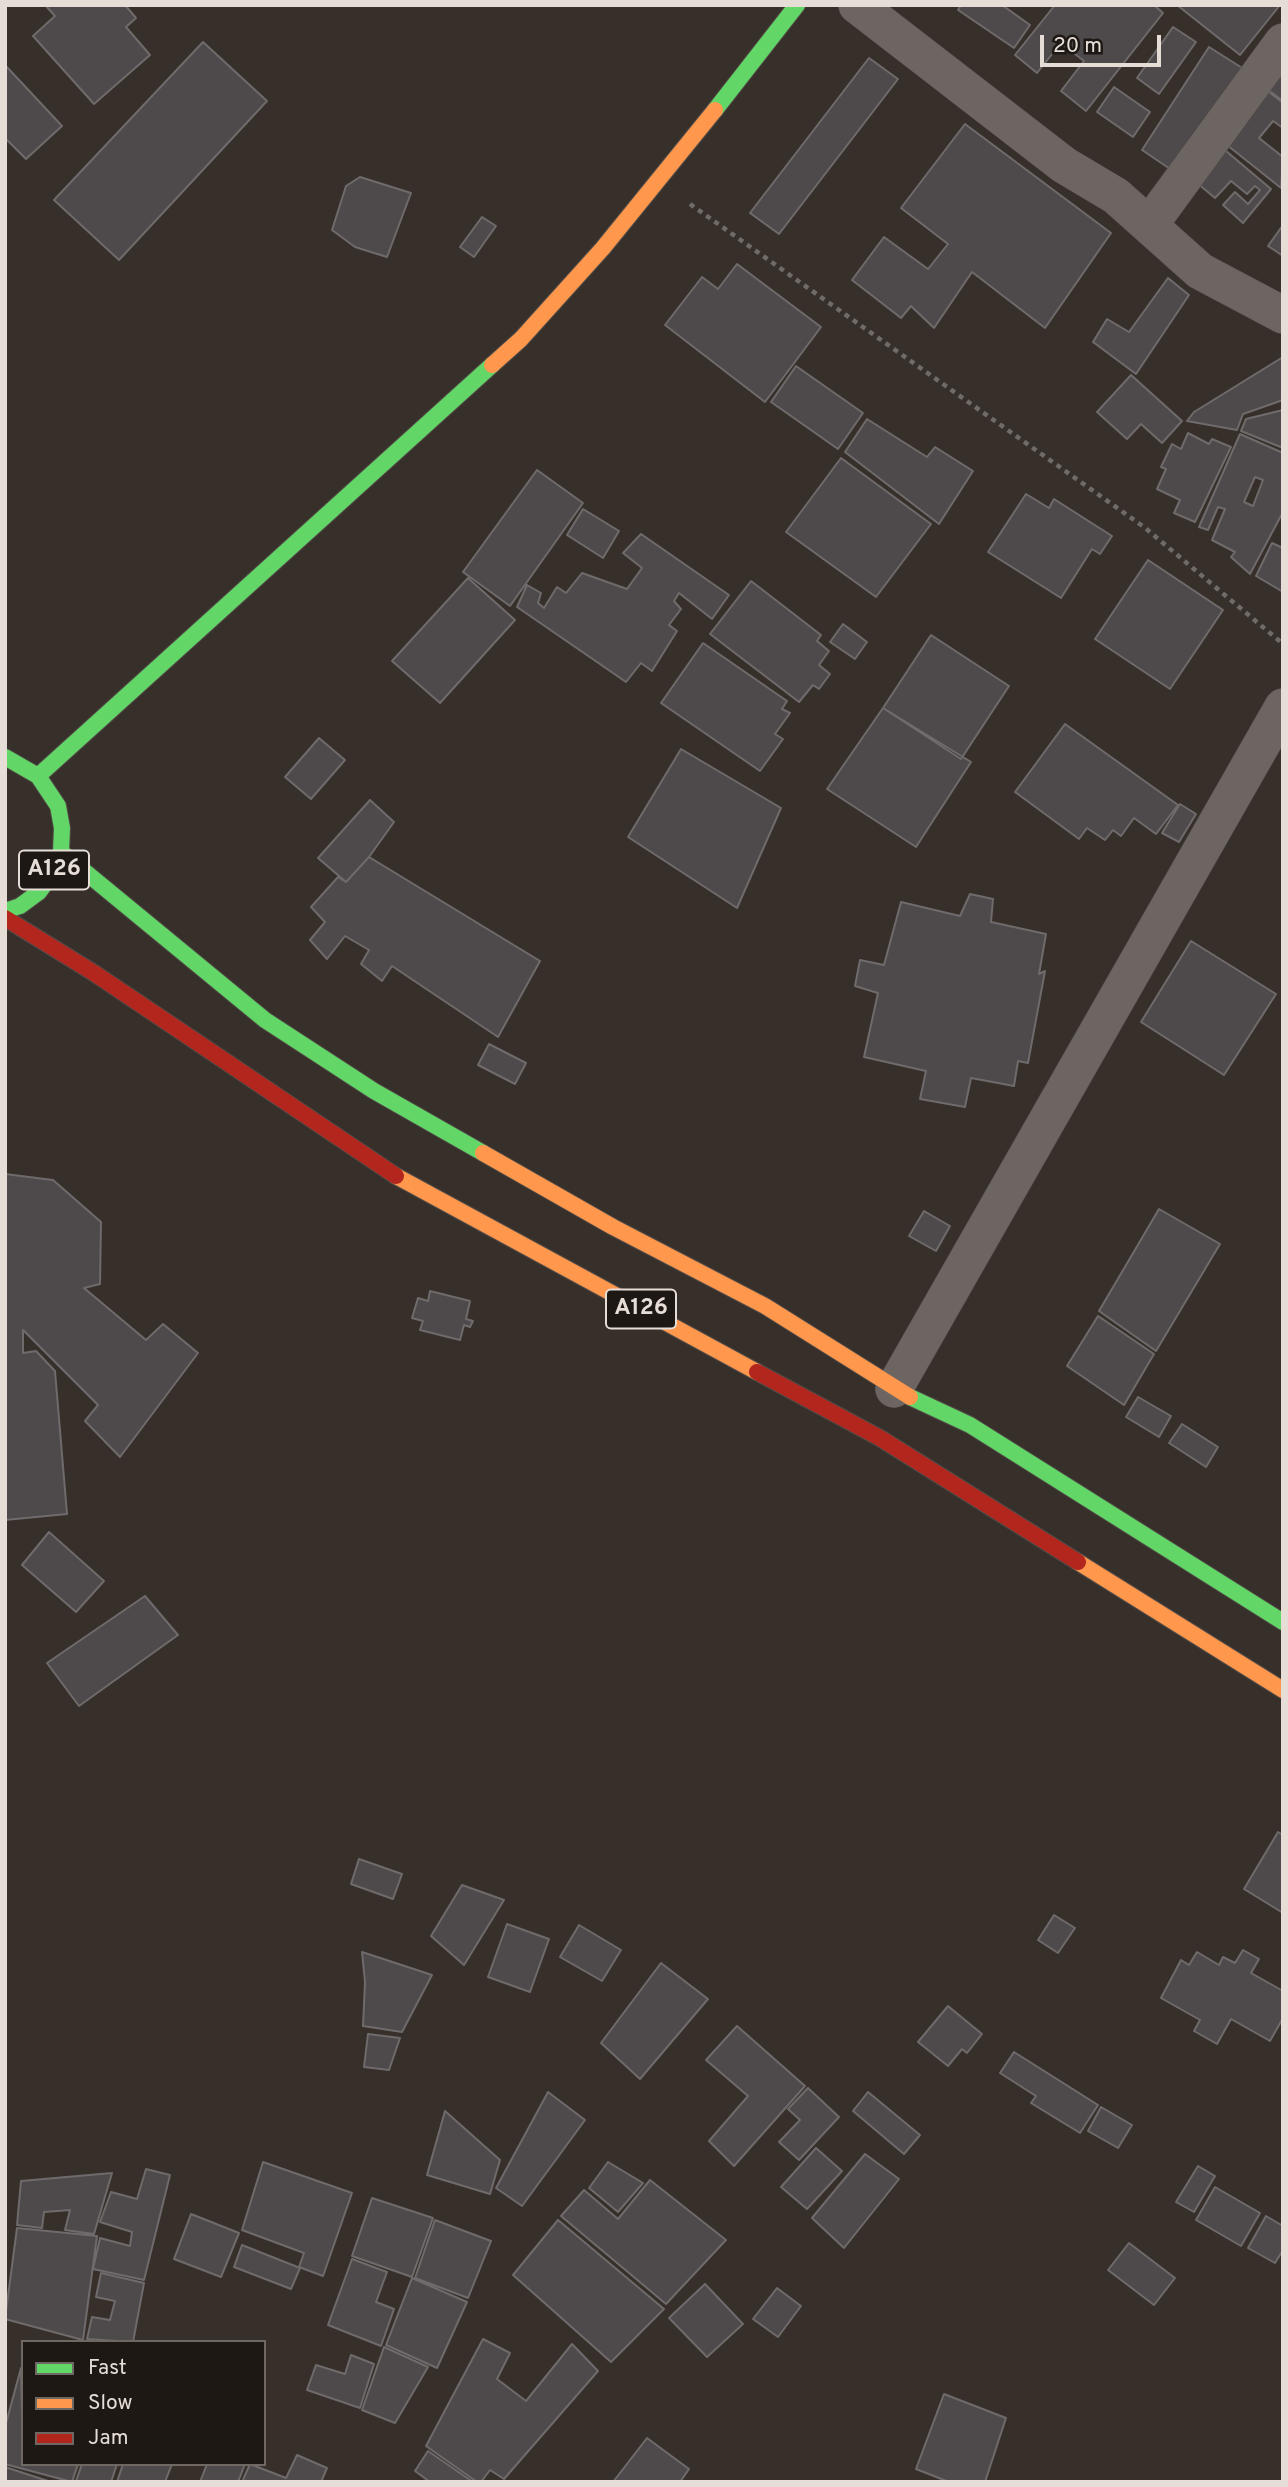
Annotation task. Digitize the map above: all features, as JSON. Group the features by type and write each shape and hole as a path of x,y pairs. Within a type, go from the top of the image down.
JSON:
{"main road":[{"path":"38,776 521,339 658,181 797,5"},
{"name":"A126","path":"5,757 38,776 58,806 62,828 61,852 53,873 39,892 20,906 5,911"},
{"name":"A126","path":"61,852 265,1020 374,1091 613,1227 765,1306 894,1389 970,1425 1283,1622"},
{"name":"A126","path":"5,918 94,973 401,1180 880,1438 1283,1690"}],"street":[{"path":"857,5 1064,165 1115,196 1150,224 1200,271 1283,315"},
{"path":"1150,224 1283,42"},
{"path":"894,1389 1283,707"}],"path":[{"path":"658,181 1144,527 1283,644"}],"building":[{"path":"45,5 125,5 136,18 126,27 150,55 94,104 33,36 55,16"},
{"path":"961,5 1002,5 1030,25 1014,48 958,10"},
{"path":"1055,5 1154,5 1163,13 1086,111 1061,91 1084,61 1061,43 1037,73 1015,55"},
{"path":"1177,5 1280,5 1240,55"},
{"path":"1173,27 1196,42 1159,94 1137,78"},
{"path":"203,42 267,101 119,260 54,200"},
{"path":"1209,47 1247,71 1179,175 1142,150"},
{"path":"869,58 898,79 779,234 750,213"},
{"path":"1283,59 1283,101 1263,86"},
{"path":"5,65 62,126 26,159 5,138"},
{"path":"1114,87 1150,112 1133,137 1097,112"},
{"path":"1264,88 1283,103 1283,128 1273,121 1259,138 1283,157 1281,188 1222,141"},
{"path":"965,124 1111,233 1045,328 972,272 934,328 911,306 901,318 852,280 884,237 928,269 948,244 901,208"},
{"path":"1219,145 1271,189 1243,223 1223,205 1235,192 1248,204 1260,190 1255,186 1247,194 1231,181 1215,198 1191,178"},
{"path":"360,177 411,193 387,257 355,247 332,230 346,186"},
{"path":"482,217 496,226 474,257 460,247"},
{"path":"1283,225 1283,256 1268,246"},
{"path":"737,264 821,327 765,402 665,325 702,277 718,289"},
{"path":"1168,278 1189,295 1136,374 1093,342 1107,319 1129,332"},
{"path":"1283,357 1283,400 1243,414 1237,430 1187,421 1194,412"},
{"path":"796,366 863,413 838,449 771,402"},
{"path":"1131,375 1182,421 1162,443 1141,424 1127,439 1097,412"},
{"path":"1283,410 1283,448 1241,431 1246,419"},
{"path":"867,419 927,457 935,447 973,471 939,524 845,452"},
{"path":"1188,433 1209,444 1212,439 1231,447 1195,522 1174,513 1180,500 1157,489 1166,469 1161,467 1172,444 1181,449"},
{"path":"1240,434 1283,453 1283,512 1250,574 1231,557 1235,552 1212,540 1225,509 1218,507 1208,530 1199,527","holes":["1255,477 1263,480 1253,506 1244,502"]},
{"path":"841,458 931,524 876,597 786,532"},
{"path":"537,470 583,503 510,606 463,572"},
{"path":"1026,494 1049,508 1054,499 1112,536 1100,554 1092,549 1061,598 988,552"},
{"path":"583,509 619,531 603,558 567,535"},
{"path":"641,534 729,595 712,619 679,593 674,601 681,609 669,625 677,631 652,671 641,663 626,682 517,607 527,585 541,593 538,603 544,608 557,587 566,593 582,573 627,589 642,568 623,553"},
{"path":"1272,543 1283,548 1283,592 1256,576"},
{"path":"1148,560 1223,610 1170,689 1095,639"},
{"path":"468,578 515,620 440,703 392,661"},
{"path":"751,581 821,635 817,641 829,651 819,665 830,674 819,689 813,685 799,702 710,634"},
{"path":"843,624 867,642 855,659 830,642"},
{"path":"931,635 1009,686 961,759 883,708"},
{"path":"703,643 787,701 782,709 790,713 775,734 783,739 760,771 661,703"},
{"path":"883,708 971,762 916,847 827,789"},
{"path":"1065,724 1178,805 1156,834 1134,818 1121,836 1113,830 1105,840 1087,828 1079,839 1015,792"},
{"path":"319,738 345,760 311,799 285,777"},
{"path":"681,749 781,808 737,908 628,837"},
{"path":"370,800 394,822 369,857 346,882 318,858"},
{"path":"1180,804 1196,814 1179,842 1162,833"},
{"path":"369,857 540,961 498,1037 392,966 382,981 361,964 369,950 345,936 327,959 310,940 325,922 311,907 338,877 346,882"},
{"path":"970,894 993,899 991,922 1046,934 1039,974 1045,971 1028,1063 1018,1061 1014,1086 971,1078 965,1107 920,1099 926,1071 864,1057 878,993 855,986 860,960 884,965 901,902 960,916"},
{"path":"1191,941 1276,994 1224,1075 1141,1022"},
{"path":"489,1044 526,1063 515,1084 478,1065"},
{"path":"5,1174 53,1180 101,1222 100,1284 84,1288 146,1340 163,1324 198,1353 120,1457 85,1421 98,1405 23,1330 23,1353 36,1351 55,1371 67,1514 5,1520"},
{"path":"1159,1209 1220,1244 1156,1351 1099,1311"},
{"path":"924,1211 950,1226 936,1251 909,1236"},
{"path":"430,1291 470,1301 466,1319 473,1321 470,1327 464,1325 460,1340 420,1330 423,1321 412,1318 418,1298 428,1301"},
{"path":"1098,1316 1154,1354 1124,1405 1067,1366"},
{"path":"1138,1397 1171,1416 1159,1437 1126,1417"},
{"path":"1182,1424 1218,1447 1206,1467 1169,1443"},
{"path":"49,1532 104,1581 76,1612 22,1565"},
{"path":"145,1596 178,1635 79,1706 47,1663"},
{"path":"1278,1832 1283,1835 1283,1913 1244,1889"},
{"path":"359,1859 402,1874 393,1899 351,1884"},
{"path":"462,1885 504,1900 464,1965 431,1936"},
{"path":"1054,1915 1075,1928 1058,1953 1038,1940"},
{"path":"507,1924 549,1939 530,1992 488,1977"},
{"path":"579,1925 621,1950 602,1981 560,1957"},
{"path":"1243,1950 1259,1959 1251,1973 1283,1991 1283,2018 1270,2041 1231,2019 1217,2044 1194,2031 1200,2020 1161,1998 1181,1960 1189,1965 1197,1952 1219,1965 1223,1957 1235,1963"},
{"path":"362,1952 432,1975 402,2032 363,2026 365,1982"},
{"path":"661,1963 708,1999 640,2079 601,2043"},
{"path":"948,2006 982,2034 967,2053 962,2049 948,2066 918,2042"},
{"path":"737,2026 805,2086 734,2166 709,2141 748,2096 706,2060"},
{"path":"368,2034 400,2038 389,2070 364,2067"},
{"path":"1014,2052 1098,2105 1080,2133 1031,2103 1036,2096 1000,2073"},
{"path":"808,2088 839,2117 799,2160 779,2142 800,2120 788,2109"},
{"path":"548,2092 585,2120 522,2206 496,2188"},
{"path":"868,2092 920,2135 904,2154 853,2111"},
{"path":"1101,2107 1132,2125 1118,2148 1088,2131"},
{"path":"445,2111 500,2160 490,2194 427,2175"},
{"path":"816,2148 842,2171 807,2209 781,2187"},
{"path":"865,2154 899,2179 844,2248 812,2218"},
{"path":"263,2162 352,2193 323,2276 299,2267 304,2253 242,2230"},
{"path":"608,2162 643,2183 618,2212 589,2188"},
{"path":"1198,2166 1215,2176 1194,2212 1176,2202"},
{"path":"146,2169 170,2175 144,2280 93,2269 100,2238 130,2246 132,2232 100,2222 111,2192 137,2199"},
{"path":"112,2173 94,2234 65,2230 70,2210 44,2212 42,2228 17,2225 21,2181"},
{"path":"650,2180 726,2240 666,2304 561,2216 584,2190 618,2219"},
{"path":"1215,2187 1260,2213 1241,2246 1196,2220"},
{"path":"372,2198 433,2218 412,2277 352,2256"},
{"path":"191,2214 239,2233 221,2277 174,2259"},
{"path":"1266,2216 1283,2226 1283,2250 1275,2263 1248,2248"},
{"path":"435,2220 491,2241 468,2298 415,2278"},
{"path":"558,2220 664,2309 611,2362 513,2275"},
{"path":"17,2228 97,2236 83,2340 5,2319"},
{"path":"1129,2243 1175,2278 1154,2305 1108,2270"},
{"path":"242,2245 300,2268 291,2289 234,2267"},
{"path":"352,2259 387,2272 376,2302 394,2309 381,2346 328,2325"},
{"path":"101,2273 144,2283 133,2340 87,2339 92,2317 110,2320 115,2301 96,2297"},
{"path":"412,2278 467,2302 437,2368 386,2345"},
{"path":"705,2284 743,2324 707,2357 669,2318"},
{"path":"777,2288 801,2306 778,2337 753,2319"},
{"path":"483,2339 510,2353 497,2379 526,2401 572,2344 598,2371 504,2479 490,2470 481,2482 477,2482 426,2446"},
{"path":"384,2347 428,2367 395,2423 362,2410"},
{"path":"351,2355 374,2364 360,2408 307,2390 316,2365 345,2374"},
{"path":"21,2368 21,2466 77,2466 72,2482 5,2464 5,2427"},
{"path":"944,2394 1006,2418 985,2482 949,2482 916,2469"},
{"path":"647,2438 689,2469 680,2482 613,2482"},
{"path":"428,2451 473,2482 430,2482 415,2471"},
{"path":"297,2455 327,2468 321,2482 242,2482 249,2466 286,2478"},
{"path":"81,2466 116,2466 111,2482 76,2481"},
{"path":"122,2466 171,2466 165,2482 117,2482"},
{"path":"206,2466 244,2466 238,2482 200,2482"},
{"path":"5,2467 51,2482 5,2482"}],"traffic: fast":[{"path":"715,110 797,5"},
{"path":"38,776 492,365"},
{"path":"5,757 38,776 58,806 62,828 61,852 53,873 39,892 20,906 5,911"},
{"path":"61,852 265,1020 374,1091 483,1153"},
{"path":"910,1397 970,1425 1283,1622"}],"traffic: slow":[{"path":"492,365 521,339 603,248 715,110"},
{"path":"483,1153 613,1227 765,1306 910,1397"},
{"path":"396,1176 757,1372"},
{"path":"1078,1562 1283,1690"}],"traffic: jam":[{"path":"5,918 94,973 396,1176"},
{"path":"757,1372 880,1438 1078,1562"}]}
